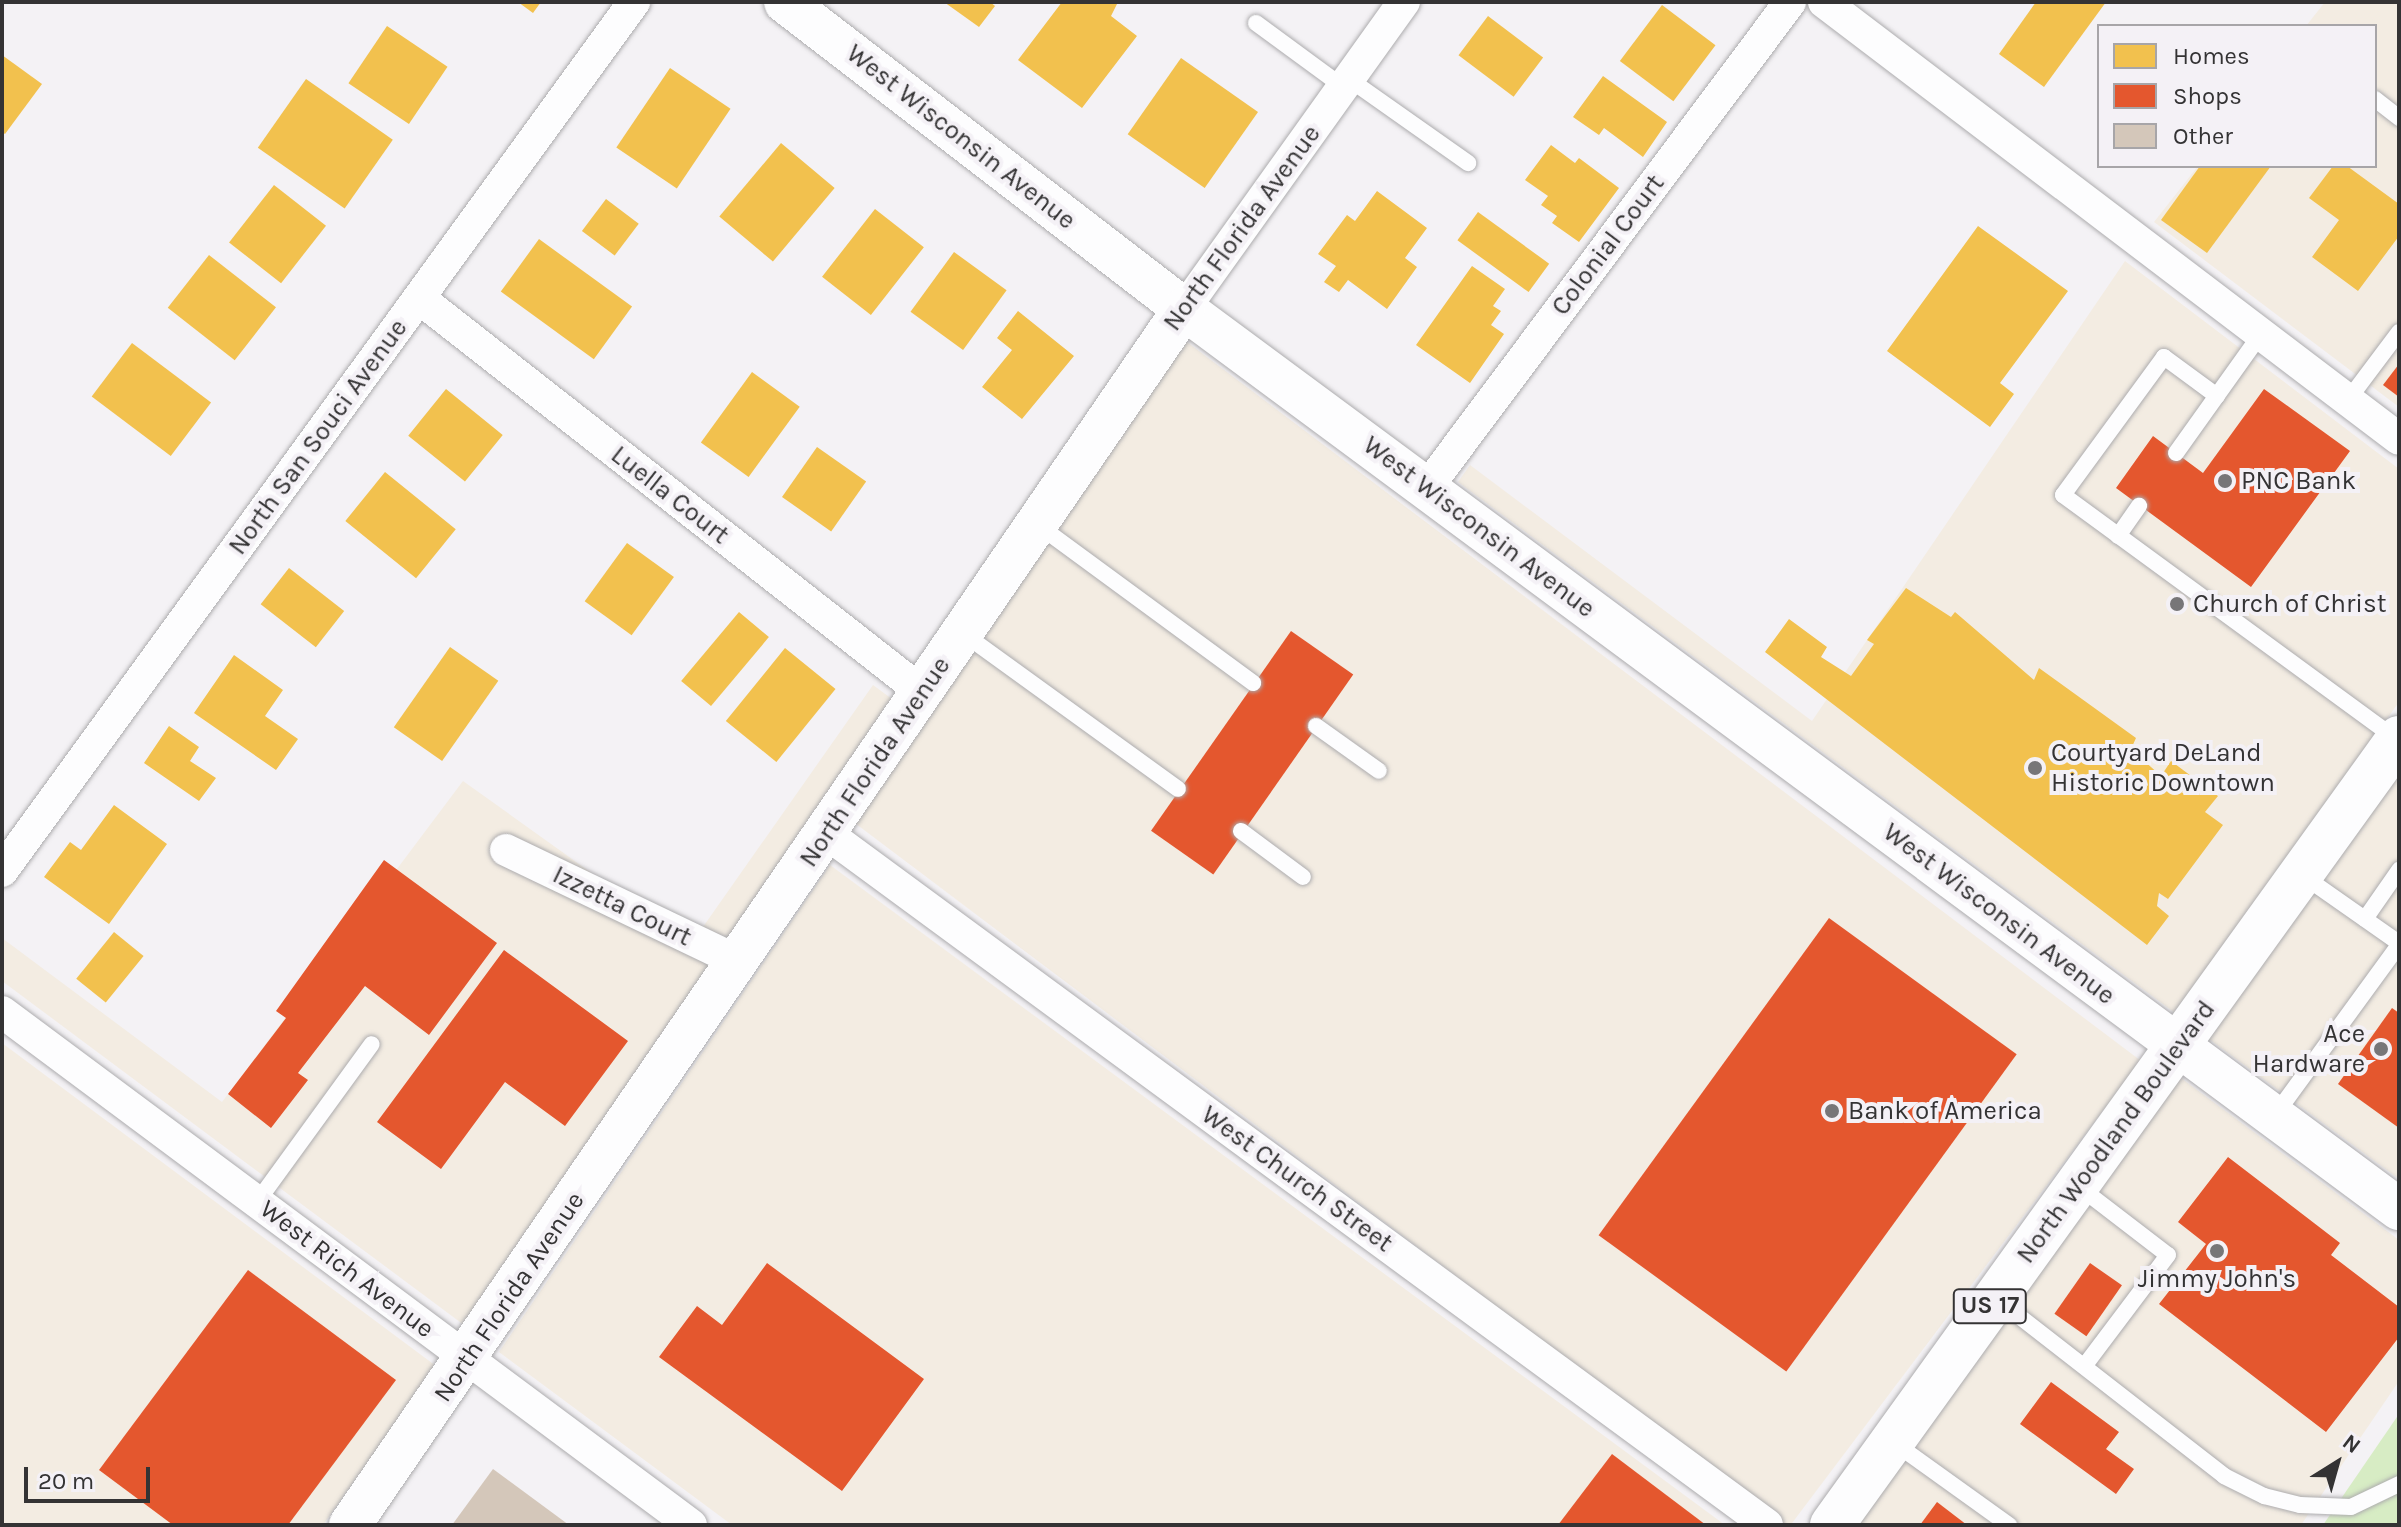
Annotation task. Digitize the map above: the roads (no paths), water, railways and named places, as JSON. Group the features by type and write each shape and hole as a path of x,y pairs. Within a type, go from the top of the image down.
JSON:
{"main road":[{"name":"North Woodland Boulevard","path":"1832,1525 2399,739"}],"street":[{"name":"North San Souci Avenue","path":"2,871 634,2"},
{"name":"West Wisconsin Avenue","path":"785,2 1184,309 2399,1209"},
{"name":"North Florida Avenue","path":"350,1525 467,1359 1184,309 1404,2"},
{"name":"Colonial Court","path":"1426,489 1790,2"},
{"path":"1824,2 2399,439"},
{"name":"Luella Court","path":"419,298 922,692"},
{"name":"West Church Street","path":"826,833 1767,1525"},
{"name":"Izzetta Court","path":"506,850 738,961"},
{"name":"West Rich Avenue","path":"2,1012 691,1525"}],"lane":[{"path":"1256,23 1468,163"},
{"path":"2377,101 2399,118"},
{"path":"2348,400 2399,332"},
{"path":"2176,453 2261,334"},
{"path":"2217,396 2164,357 2063,495 2399,739"},
{"path":"2118,536 2139,506"},
{"path":"1037,524 1253,683"},
{"path":"962,633 1178,789"},
{"path":"1316,726 1379,771"},
{"path":"1241,831 1303,877"},
{"path":"2365,919 2399,870"},
{"path":"2274,1116 2399,944 2301,874"},
{"path":"257,1202 372,1044"},
{"path":"2077,1185 2168,1255 2085,1365"},
{"path":"1995,1298 2224,1476 2264,1496 2325,1509 2351,1507 2399,1484"},
{"path":"1892,1441 2009,1525"}],"place":[{"name":"PNC Bank","path":"2225,481"},
{"name":"Church of Christ","path":"2177,604"},
{"name":"Courtyard DeLand Historic Downtown","path":"2035,768"},
{"name":"Ace Hardware","path":"2381,1049"},
{"name":"Bank of America","path":"1832,1111"},
{"name":"Jimmy John's","path":"2217,1251"}]}
